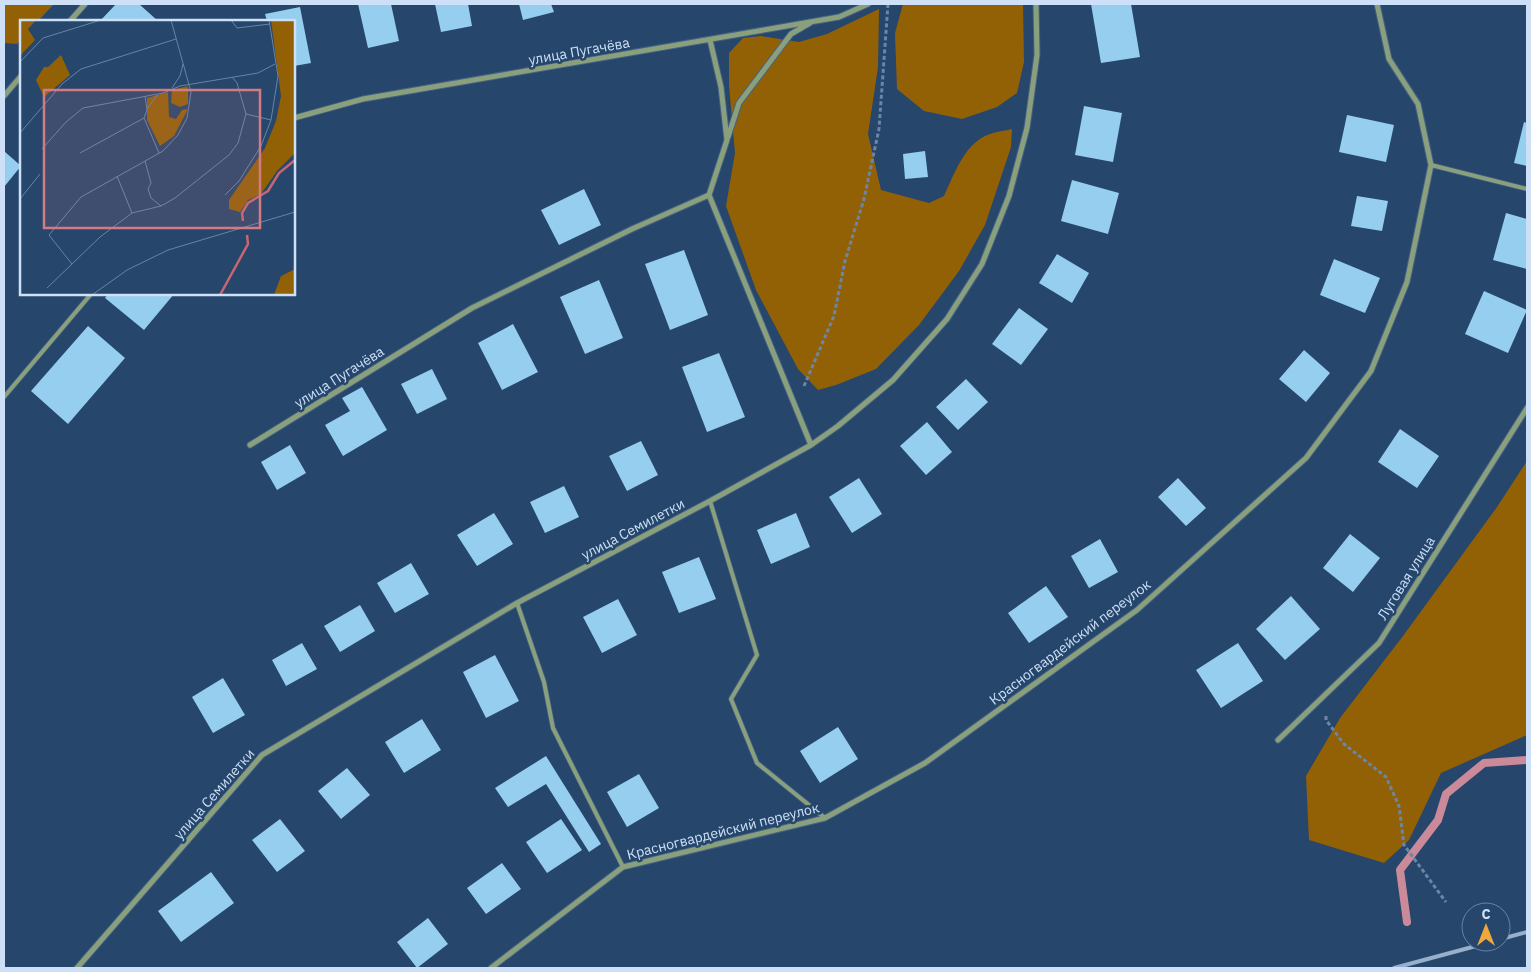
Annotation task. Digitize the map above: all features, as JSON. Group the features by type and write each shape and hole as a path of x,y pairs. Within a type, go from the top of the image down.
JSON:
{"street":[{"path":"71,20 85,4"},
{"name":"улица Пугачёва","path":"295,118 363,99 839,17 868,4"},
{"name":"улица Семилетки","path":"77,968 262,755 517,603 710,501 811,445 838,426 893,380 947,319 982,264 1010,196 1027,128 1037,55 1036,4"},
{"name":"Красногвардейский переулок","path":"491,968 623,867 825,818 925,763 1137,610 1306,458 1371,371 1407,282 1431,165 1418,104 1389,59 1377,4"},
{"path":"811,445 709,194 739,103 791,34 814,21"},
{"path":"710,40 721,87 727,140"},
{"path":"4,96 20,77"},
{"name":"улица Пугачёва","path":"250,446 472,308 632,229 709,194"},
{"name":"Луговая улица","path":"1278,740 1379,642 1527,408"}],"lane":[{"path":"1431,165 1527,189"},
{"path":"4,397 90,295"},
{"path":"710,501 757,655 731,699 757,763 825,818"},
{"path":"517,603 544,682 553,728 623,867"}],"path":[{"path":"796,406 834,316 846,261 864,199 879,129 888,4"},
{"path":"1326,694 1326,720 1344,744 1386,777 1398,806 1404,845 1446,902"}],"shaded area":[{"path":"4,4 54,4 39,20 20,20 20,41 17,44 4,43"},
{"path":"903,4 1023,4 1024,62 1017,93 997,107 962,119 924,111 897,89 895,33"},
{"path":"879,9 878,67 868,134 881,190 929,203 944,196 960,162 977,141 985,136 1012,129 1011,147 985,225 959,271 919,325 876,369 818,390 798,369 756,290 726,206 735,153 729,86 729,53 743,38 761,36 799,42 827,34"},
{"path":"1527,461 1527,735 1441,773 1409,840 1384,863 1309,840 1306,776 1340,718 1403,636 1497,507"}],"building":[{"path":"116,4 139,4 157,20 101,20"},
{"path":"358,4 391,4 399,41 368,48"},
{"path":"435,4 468,4 472,26 441,32"},
{"path":"519,4 551,4 554,12 523,20"},
{"path":"1091,4 1131,4 1140,57 1101,63"},
{"path":"300,7 311,63 295,66 295,20 267,20 265,14"},
{"path":"1084,106 1122,113 1113,162 1075,155"},
{"path":"1347,115 1394,125 1386,162 1339,152"},
{"path":"1524,122 1527,123 1527,166 1514,163"},
{"path":"4,151 20,167 4,187"},
{"path":"925,151 928,177 905,179 903,154"},
{"path":"1072,180 1119,193 1108,234 1061,221"},
{"path":"584,189 601,225 559,245 541,210"},
{"path":"1357,196 1388,201 1382,231 1351,226"},
{"path":"1506,213 1527,219 1527,269 1493,260"},
{"path":"684,250 708,315 670,330 645,264"},
{"path":"1057,254 1089,273 1072,303 1039,283"},
{"path":"1334,259 1380,278 1365,313 1320,295"},
{"path":"599,280 623,338 585,354 560,297"},
{"path":"1484,291 1527,310 1508,353 1465,334"},
{"path":"107,295 173,295 144,330 105,298"},
{"path":"1019,308 1048,329 1021,365 992,344"},
{"path":"513,324 538,372 502,390 478,343"},
{"path":"88,326 125,358 68,424 31,391"},
{"path":"1304,350 1330,373 1306,402 1279,379"},
{"path":"719,353 745,417 707,432 682,367"},
{"path":"432,369 447,399 417,414 401,384"},
{"path":"966,379 988,402 958,430 936,407"},
{"path":"362,387 387,430 343,456 325,425 350,411 342,398"},
{"path":"927,422 952,452 926,475 900,446"},
{"path":"1400,429 1439,456 1417,488 1378,462"},
{"path":"641,441 658,475 627,491 609,456"},
{"path":"290,445 306,473 277,490 261,462"},
{"path":"859,478 882,514 852,533 829,497"},
{"path":"1178,478 1206,508 1186,526 1158,497"},
{"path":"564,486 579,517 545,533 530,502"},
{"path":"494,513 513,544 477,566 457,535"},
{"path":"796,513 810,547 771,564 757,530"},
{"path":"1350,534 1380,558 1353,592 1323,568"},
{"path":"1100,539 1118,572 1089,588 1071,556"},
{"path":"699,557 716,599 679,613 662,572"},
{"path":"411,563 429,594 395,613 377,583"},
{"path":"1046,586 1068,617 1029,643 1008,613"},
{"path":"1291,596 1320,629 1285,660 1256,629"},
{"path":"618,599 637,635 602,653 583,617"},
{"path":"360,605 375,631 340,652 324,626"},
{"path":"302,643 317,669 286,686 272,660"},
{"path":"1238,643 1263,681 1221,708 1196,670"},
{"path":"495,655 519,701 486,718 463,672"},
{"path":"223,678 245,715 213,733 192,697"},
{"path":"422,719 441,750 404,773 385,742"},
{"path":"838,727 858,759 820,783 800,751"},
{"path":"546,756 601,844 589,852 546,784 508,807 495,788"},
{"path":"347,768 370,795 341,819 318,791"},
{"path":"639,774 659,808 627,827 607,792"},
{"path":"280,819 305,851 277,872 252,840"},
{"path":"561,819 582,850 547,873 526,842"},
{"path":"502,863 521,889 486,914 467,888"},
{"path":"211,872 234,903 181,942 158,911"},
{"path":"428,918 448,944 417,968 397,942"}],"waterway":[{"path":"1407,922 1400,870 1438,820 1446,794 1484,763 1527,760"}],"railway":[{"path":"1511,936 1527,932"},
{"path":"1394,968 1461,950"}]}
